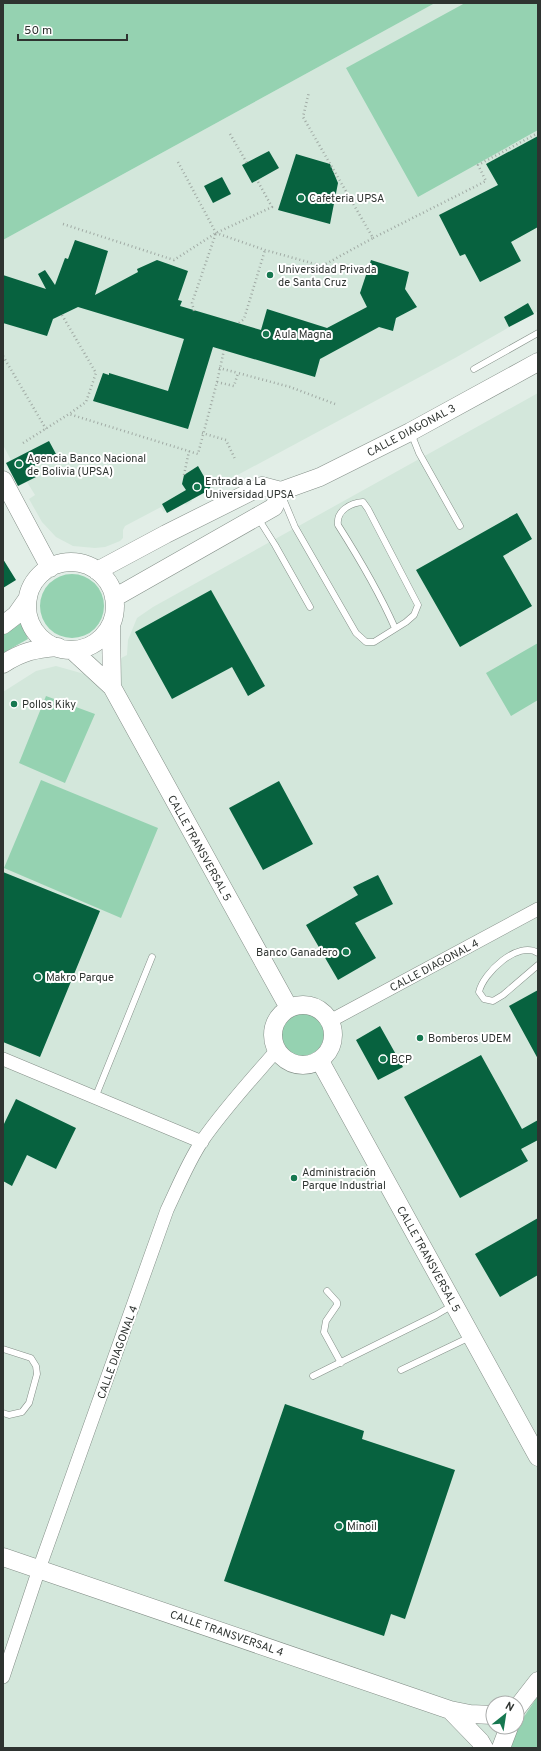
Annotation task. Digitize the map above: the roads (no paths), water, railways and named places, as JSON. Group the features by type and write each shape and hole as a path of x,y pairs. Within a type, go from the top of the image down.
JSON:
{"main road":[{"name":"CALLE DIAGONAL 3","path":"281,491 320,477 410,432 538,362"},
{"path":"3,480 50,568"},
{"path":"97,571 262,486 281,491 274,507 114,598"},
{"path":"211,512 224,535"},
{"path":"3,625 16,615 28,598 33,584 44,572 58,564 74,562 97,571 108,583 114,598 115,612 111,626 107,633 95,643 80,649 34,649 17,654 3,664"},
{"path":"28,598 28,614 34,628 44,640 65,649"},
{"name":"CALLE TRANSVERSAL 5","path":"111,626 112,687"},
{"name":"CALLE TRANSVERSAL 5","path":"65,649 112,687 289,1008"},
{"path":"298,1005 308,1005 317,1008 330,1021 333,1030 331,1047 327,1055 320,1061 311,1065 301,1066 291,1064 276,1051 272,1032 275,1022 281,1014 289,1008 298,1005"},
{"name":"CALLE TRANSVERSAL 5","path":"320,1061 538,1457"},
{"name":"CALLE TRANSVERSAL 4","path":"3,1557 450,1710 470,1714 485,1715"},
{"path":"525,1698 538,1681"},
{"name":"CALLE TRANSVERSAL 4","path":"450,1710 480,1741 484,1748"},
{"path":"501,1748 506,1735"}],"street":[{"name":"CALLE DIAGONAL 4","path":"330,1021 538,909"},
{"name":"CALLE DIAGONAL 4","path":"3,1677 39,1569 167,1210 184,1174 202,1142 245,1087 276,1051"},
{"path":"3,1059 202,1142"}],"lane":[{"path":"474,369 538,333"},
{"path":"410,432 460,526"},
{"path":"281,491 295,527 356,633 366,642 374,642 395,628 414,615 418,605 363,502 355,502 341,512 337,518 338,525 364,567 395,628"},
{"path":"257,516 275,544 310,608"},
{"path":"538,953 528,948 514,953 494,967 479,992 484,999 493,1001 503,995 538,965"},
{"path":"95,1098 152,957"},
{"path":"327,1291 337,1305 324,1326 324,1332 341,1363"},
{"path":"313,1376 436,1315 454,1304"},
{"path":"401,1370 472,1336"},
{"path":"3,1349 31,1358 36,1366 36,1374 29,1403 22,1412 9,1415 3,1413"}],"place":[{"name":"Cafeteria UPSA","path":"301,198"},
{"name":"Universidad Privada de Santa Cruz","path":"270,275"},
{"name":"Aula Magna","path":"266,334"},
{"name":"Agencia Banco Nacional de Bolivia (UPSA)","path":"19,464"},
{"name":"Entrada a La Universidad UPSA","path":"197,487"},
{"name":"Pollos Kiky","path":"14,704"},
{"name":"Banco Ganadero","path":"346,952"},
{"name":"Makro Parque","path":"38,977"},
{"name":"Bomberos UDEM","path":"420,1038"},
{"name":"BCP","path":"383,1059"},
{"name":"Administración Parque Industrial","path":"294,1178"},
{"name":"Minoil","path":"339,1526"}]}
